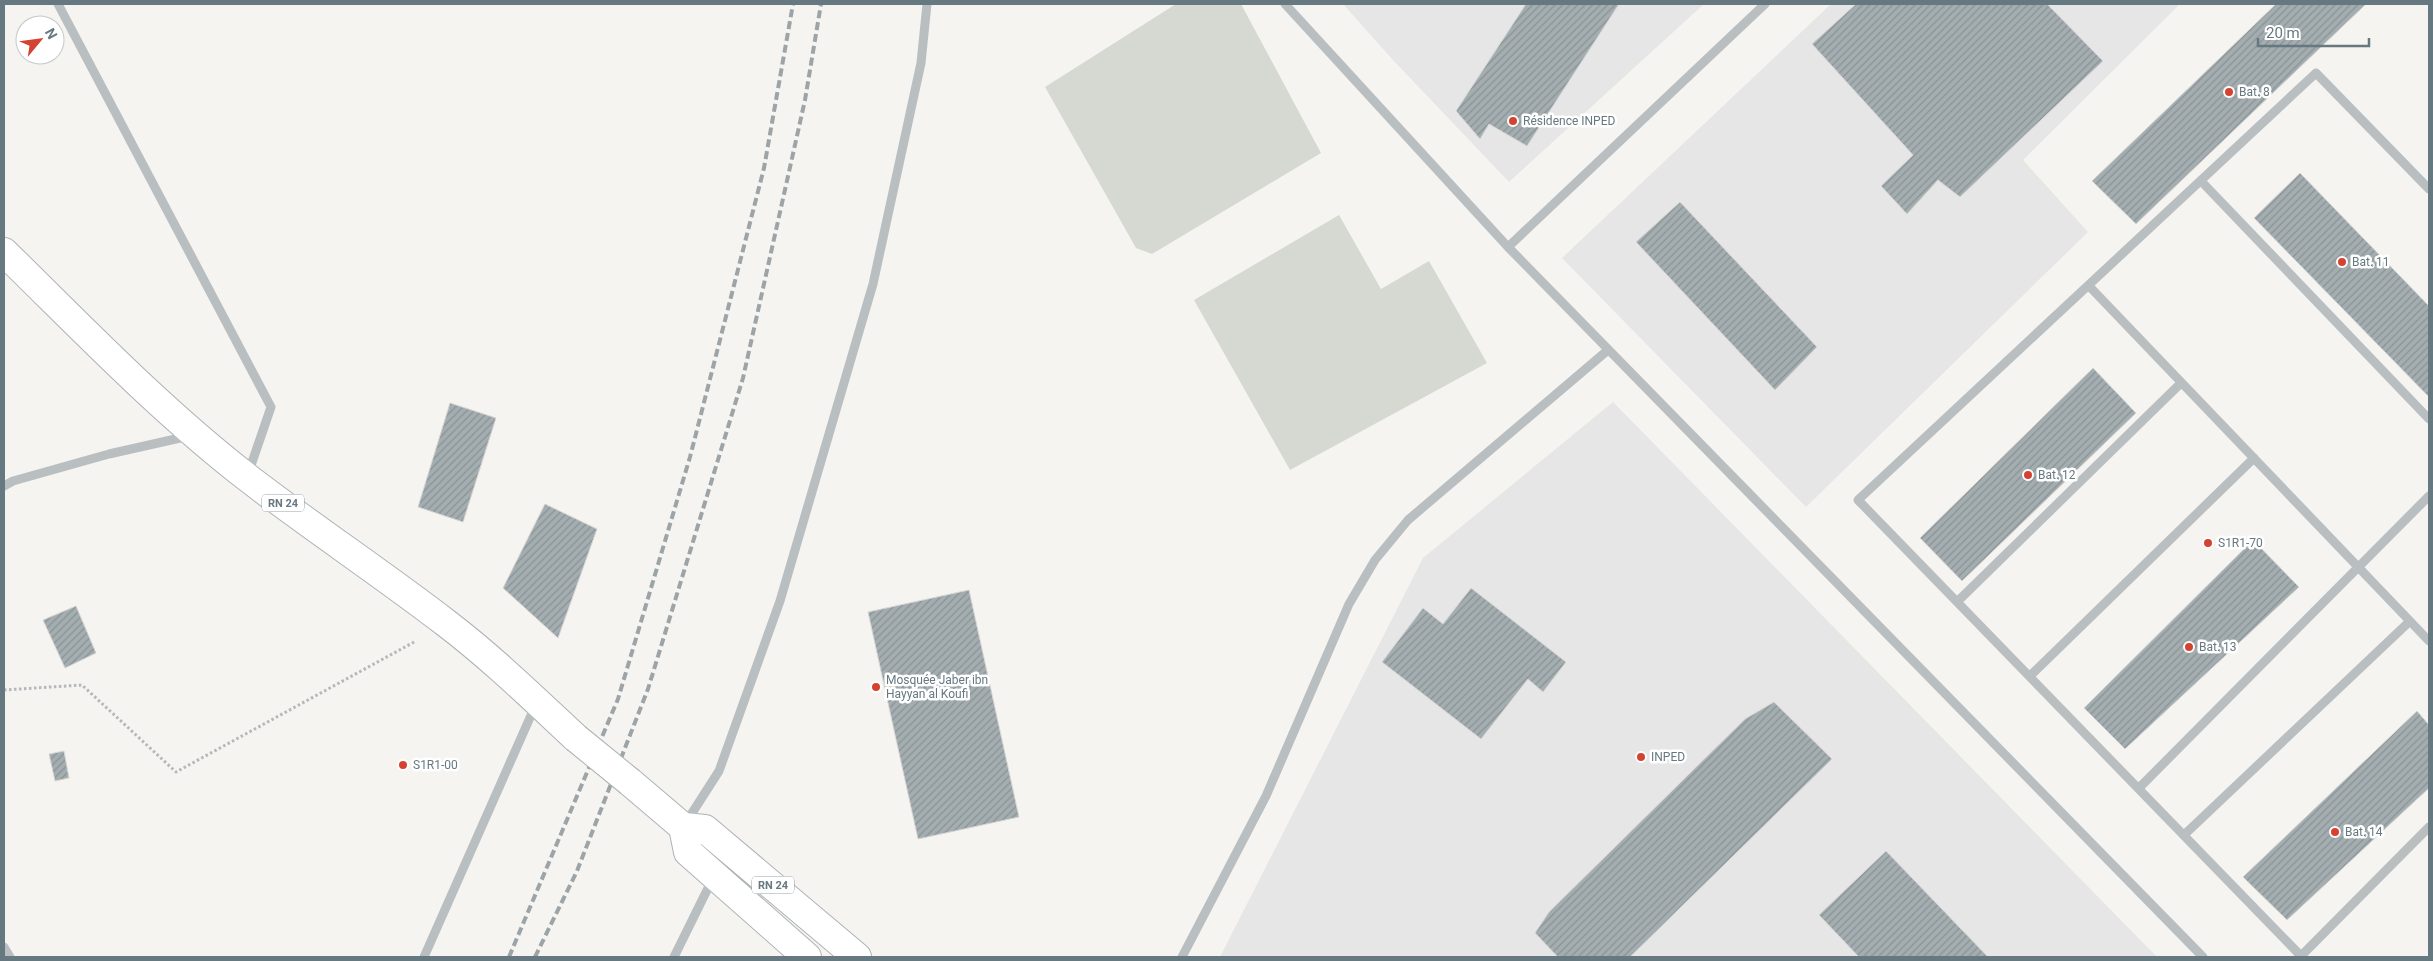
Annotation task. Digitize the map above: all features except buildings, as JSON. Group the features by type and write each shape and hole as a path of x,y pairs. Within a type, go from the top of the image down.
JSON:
{"main road":[{"name":"RN 24","path":"4,252 142,386 196,435 247,477 448,624 537,701 576,738 683,827 705,829 857,957"},
{"name":"RN 24","path":"683,827 688,852 796,951"}],"street":[{"path":"58,4 271,407 247,477"},
{"path":"683,827 719,771 780,601 873,284 921,63 927,4"},
{"path":"1285,4 1508,247 2204,957"},
{"path":"1508,247 1765,4"},
{"path":"2429,189 2316,73 1858,500 2301,956 2429,827"},
{"path":"2202,181 2429,419"},
{"path":"2089,286 2429,641"},
{"path":"1182,957 1266,796 1349,604 1375,560 1408,520 1608,350"},
{"path":"1958,602 2181,383"},
{"path":"4,486 13,481 109,454 196,435"},
{"path":"2030,676 2254,458"},
{"path":"2139,788 2429,496"},
{"path":"2184,835 2410,621"},
{"path":"424,957 537,701"},
{"path":"674,957 714,876"},
{"path":"4,947 10,957"}],"path":[{"path":"4,690 82,686 176,772 448,624"}],"shaded area":[{"path":"1176,4 1241,4 1321,153 1152,254 1136,248 1045,87"},
{"name":"Résidence INPED","path":"1343,4 1704,4 1509,182 1393,60"},
{"path":"1831,4 2180,4 2023,160 2088,232 1806,507 1562,258"},
{"path":"1339,215 1381,289 1429,261 1487,363 1290,470 1194,300"},
{"name":"INPED","path":"1613,402 2157,957 1220,957 1423,558"}],"railway":[{"path":"509,957 618,699 690,457 764,168 793,4"},
{"path":"535,957 577,871 648,689 743,378 805,100 821,4"}],"place":[{"name":"Bat. 8","path":"2229,92"},
{"name":"Résidence INPED","path":"1513,121"},
{"name":"Bat. 11","path":"2342,262"},
{"name":"Bat. 12","path":"2028,475"},
{"name":"S1R1-70","path":"2208,543"},
{"name":"Bat. 13","path":"2189,647"},
{"name":"Mosquée Jaber ibn Hayyan al Koufi","path":"876,687"},
{"name":"INPED","path":"1641,757"},
{"name":"S1R1-00","path":"403,765"},
{"name":"Bat. 14","path":"2335,832"}]}
